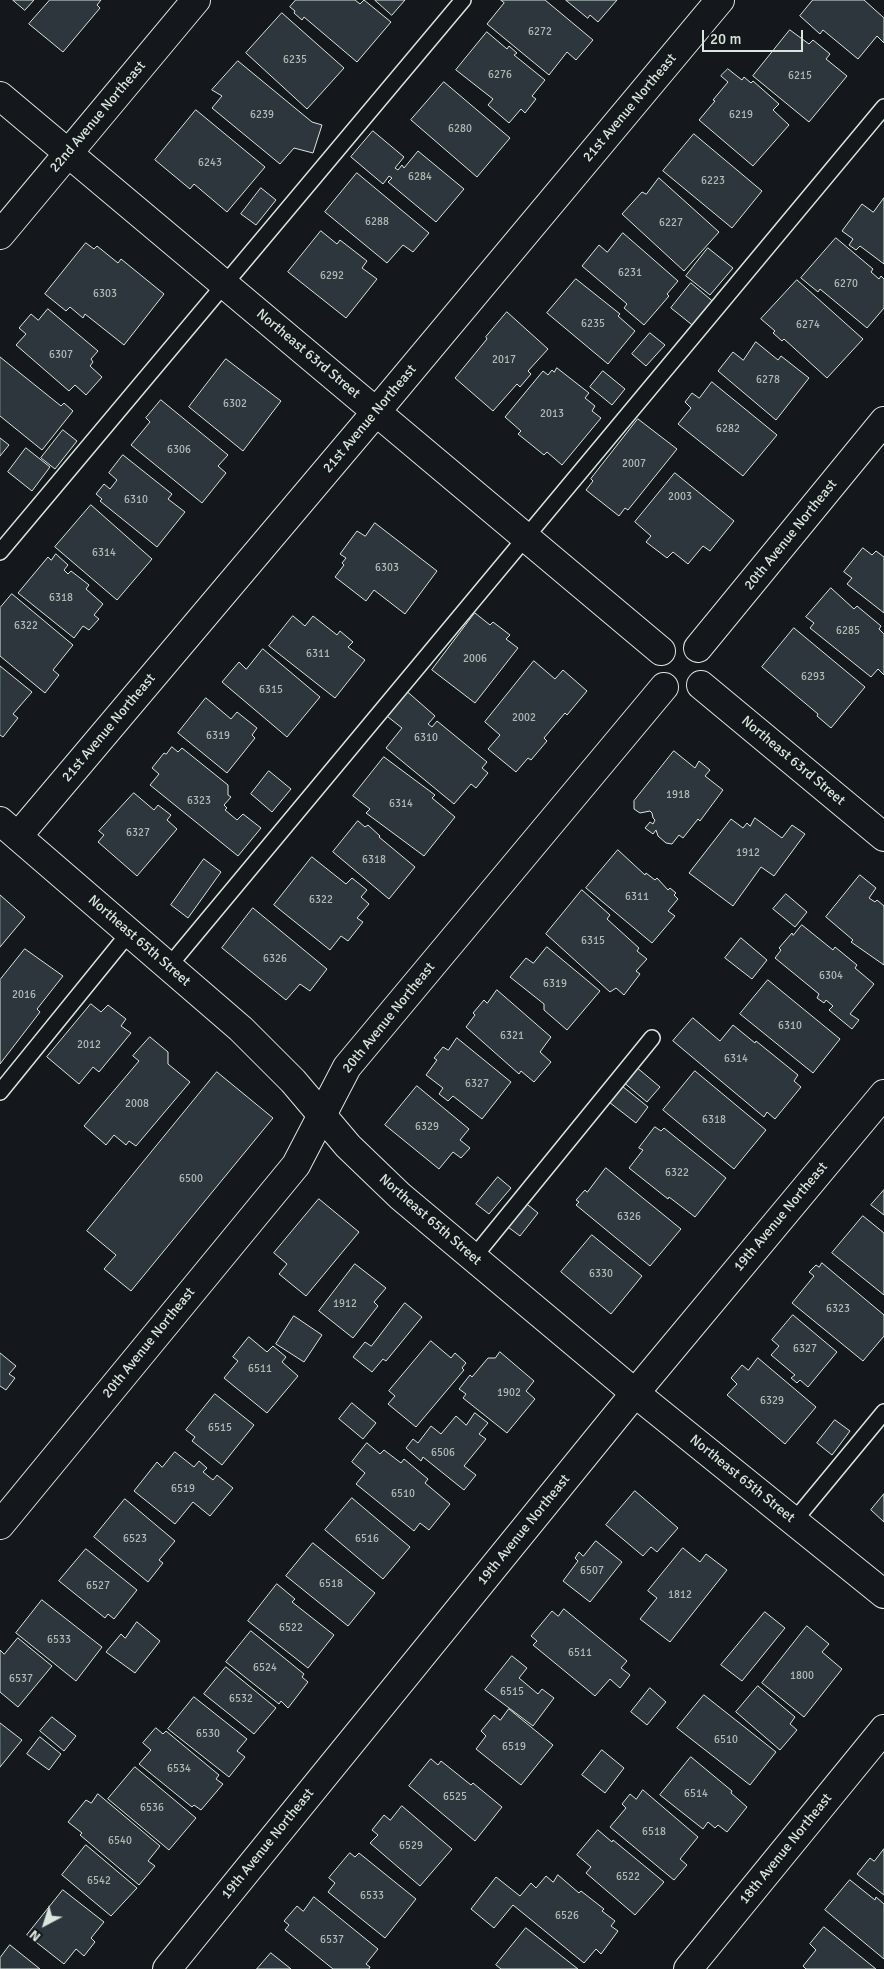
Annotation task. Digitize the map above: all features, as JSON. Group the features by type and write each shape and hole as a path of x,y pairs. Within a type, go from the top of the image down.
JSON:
{"street":[{"name":"22nd Avenue Northeast","path":"0,235 196,0"},
{"name":"21st Avenue Northeast","path":"9,829 376,412 720,0"},
{"name":"Northeast 63rd Street","path":"0,96 526,536 661,652"},
{"name":"20th Avenue Northeast","path":"698,648 884,421"},
{"path":"680,642 688,643 698,648 706,659 708,668 707,676 701,685 690,693 682,695 673,694 659,683 655,665 661,652 671,644 680,642"},
{"name":"Northeast 63rd Street","path":"701,685 884,837"},
{"name":"20th Avenue Northeast","path":"0,1525 296,1165 347,1066 664,687"},
{"name":"Northeast 65th Street","path":"9,829 241,1029 293,1081 348,1146 400,1196 635,1393 884,1594"},
{"name":"19th Avenue Northeast","path":"167,1969 635,1393 884,1094"},
{"name":"18th Avenue Northeast","path":"688,1969 884,1729"}],"lane":[{"path":"0,552 463,0"},
{"path":"169,966 884,107"},
{"path":"0,1092 129,933"},
{"path":"473,1258 652,1038"},
{"path":"794,1521 884,1412"}],"building":[{"path":"13,0 34,0 25,10"},
{"path":"50,0 101,0 97,5 100,8 63,52 29,24"},
{"path":"296,0 355,0 360,4 364,0 391,22 357,62 304,17 302,20 294,13 295,11 290,7"},
{"path":"375,0 405,0 392,15"},
{"path":"501,0 545,0 593,40 576,60 567,52 549,75 487,24 504,3"},
{"path":"566,0 617,0 598,22 590,15 588,18"},
{"path":"813,0 864,0 884,18 884,43 877,36 858,59 823,30 820,34 800,16"},
{"path":"282,13 344,68 307,109 246,53"},
{"path":"790,30 809,44 813,40 830,54 826,59 847,76 809,122 753,76"},
{"path":"487,32 507,49 509,46 517,53 514,55 545,80 532,96 536,99 525,113 521,109 509,123 488,105 493,99 456,70"},
{"path":"238,61 312,122 322,125 313,153 294,148 280,164 212,108 222,96 212,90"},
{"path":"728,69 742,80 744,77 751,83 753,81 779,104 773,110 789,125 753,166 699,120 728,82 721,76"},
{"path":"444,82 510,138 477,177 411,120"},
{"path":"196,110 265,167 227,212 194,184 190,189 155,160"},
{"path":"373,131 404,157 395,168 398,170 402,165 404,168 418,151 464,189 436,222 388,182 392,178 389,176 383,184 351,157"},
{"path":"694,134 762,191 732,228 663,171"},
{"path":"357,173 429,233 413,252 403,245 387,263 325,212"},
{"path":"659,178 719,232 684,271 622,214 642,192 646,194"},
{"path":"261,188 276,200 256,225 241,214"},
{"path":"884,198 884,264 860,246 856,250 849,245 853,239 842,231 862,204 873,212"},
{"path":"321,231 337,244 340,240 367,261 362,268 377,279 346,318 288,272"},
{"path":"623,233 678,281 667,294 669,296 644,325 624,308 627,304 582,266 599,245 607,252"},
{"path":"836,238 873,269 871,272 879,279 881,276 884,279 884,308 867,328 820,289 818,292 801,278"},
{"path":"86,243 94,249 97,246 118,263 121,259 164,294 124,345 85,314 83,318 70,307 66,311 45,294"},
{"path":"708,248 733,268 710,295 686,276"},
{"path":"576,279 620,314 618,316 635,331 608,364 547,313"},
{"path":"797,280 863,339 827,378 784,339 782,341 773,333 775,331 761,319"},
{"path":"691,283 716,304 696,328 671,308"},
{"path":"48,309 98,351 91,359 93,362 90,366 102,377 86,395 75,385 69,391 16,345 26,334 19,328 31,314 38,320"},
{"path":"507,312 548,349 528,371 531,374 520,387 517,384 493,411 455,378"},
{"path":"650,333 665,345 646,366 632,354"},
{"path":"756,342 778,360 781,356 809,378 776,420 718,371 733,352 743,360"},
{"path":"0,357 61,406 64,403 73,411 42,450 0,416"},
{"path":"226,359 281,401 243,451 189,407"},
{"path":"557,368 589,393 585,398 595,406 592,411 601,418 562,465 547,452 544,455 518,434 521,431 505,417 543,371 548,375"},
{"path":"603,371 625,389 612,405 590,387"},
{"path":"712,382 777,435 743,476 678,424 691,408 685,402 692,393 699,398"},
{"path":"161,400 228,455 218,466 226,473 202,503 131,445 150,422 146,418"},
{"path":"638,419 677,449 628,510 625,508 619,516 586,490 593,481 591,479"},
{"path":"63,430 77,441 55,469 41,458"},
{"path":"0,438 9,445 0,456"},
{"path":"26,448 50,467 32,491 8,472"},
{"path":"123,455 172,494 168,499 185,512 157,547 100,501 102,499 96,494 104,484 110,489 117,480 109,473"},
{"path":"675,473 734,521 710,551 703,546 688,564 673,552 667,558 646,542 651,536 635,522"},
{"path":"91,505 152,559 117,600 55,547"},
{"path":"375,523 437,571 405,614 374,590 366,601 335,577 344,565 342,563 346,558 340,554 357,531 365,536"},
{"path":"863,548 872,555 876,551 884,557 884,613 847,584 852,578 844,572"},
{"path":"56,554 68,565 64,570 68,574 71,571 89,585 86,589 103,604 94,615 99,619 89,630 83,626 74,638 18,593 48,557 51,560"},
{"path":"831,588 854,609 857,606 881,626 879,629 884,634 884,675 878,669 871,677 810,628 814,623 806,617"},
{"path":"12,594 73,645 53,670 59,675 45,693 0,656 0,608"},
{"path":"475,613 490,625 493,622 510,635 506,639 518,648 475,703 432,670"},
{"path":"293,616 305,626 313,616 337,635 340,631 353,642 348,647 365,660 335,698 269,646"},
{"path":"794,628 865,687 831,728 817,716 818,714 762,667"},
{"path":"263,649 320,697 287,737 222,682 239,662 246,669"},
{"path":"534,661 555,679 563,670 587,691 544,738 547,741 531,760 528,758 516,772 488,749 500,735 485,722"},
{"path":"0,666 32,692 13,714 18,718 3,737 0,735"},
{"path":"403,688 435,716 428,724 432,727 437,721 487,762 482,768 488,773 476,788 471,784 454,804 386,748 402,728 383,713"},
{"path":"206,698 231,719 237,712 257,728 252,735 255,738 227,773 178,733"},
{"path":"172,747 178,752 182,748 228,785 228,795 231,797 224,805 227,808 225,810 237,820 243,814 261,828 238,856 150,785 159,774 152,768 164,753 166,754"},
{"path":"674,751 695,768 699,761 710,770 705,776 723,790 700,821 698,819 683,838 679,835 672,844 666,843 658,836 656,830 653,834 645,828 650,822 653,824 655,820 650,811 640,813 634,809 634,801"},
{"path":"384,757 435,795 432,798 455,817 424,856 366,813 370,809 353,796"},
{"path":"269,771 291,789 272,812 251,794"},
{"path":"134,793 154,810 158,805 171,815 167,820 177,829 137,876 98,842 104,835 99,831"},
{"path":"755,818 782,838 792,825 805,834 774,876 761,867 733,906 689,873 731,819 743,828 747,823 750,826"},
{"path":"358,821 365,827 368,825 379,837 415,867 389,899 333,852"},
{"path":"618,850 645,875 646,873 655,880 657,878 668,890 670,888 676,893 674,895 678,899 668,911 675,916 652,943 586,888"},
{"path":"312,857 346,884 352,878 367,890 361,897 369,904 357,918 363,922 348,941 341,936 330,950 274,905"},
{"path":"204,859 221,872 188,918 171,905"},
{"path":"860,875 876,888 869,898 875,902 877,900 884,906 884,965 851,942 853,940 826,917"},
{"path":"582,890 610,915 607,919 639,948 637,951 647,959 636,971 640,974 624,995 616,988 610,992 546,934"},
{"path":"786,894 807,912 795,927 773,909"},
{"path":"0,895 25,917 0,947"},
{"path":"253,908 327,969 310,991 300,984 286,1000 222,948"},
{"path":"802,925 833,950 835,947 857,965 855,968 874,984 850,1014 859,1020 852,1029 829,1010 833,1006 826,1000 824,1003 817,998 819,994 775,958 781,950 779,948"},
{"path":"741,938 767,960 752,979 725,958"},
{"path":"547,947 600,991 567,1030 544,1010 544,1004 510,977 526,958 533,963"},
{"path":"25,949 63,976 37,1009 40,1012 0,1064 0,980"},
{"path":"768,980 840,1039 813,1073 740,1014"},
{"path":"497,990 551,1037 540,1052 551,1062 534,1082 521,1071 519,1074 466,1027 475,1015 473,1013 484,1000 487,1003"},
{"path":"91,1004 101,1012 108,1005 126,1019 121,1026 131,1033 99,1072 93,1067 79,1084 47,1057"},
{"path":"693,1018 720,1041 733,1025 798,1075 794,1081 801,1087 775,1119 767,1112 764,1117 673,1041"},
{"path":"150,1037 168,1052 168,1064 190,1082 136,1146 129,1141 126,1145 114,1135 106,1145 84,1126 139,1061 133,1056"},
{"path":"457,1038 511,1082 482,1119 453,1096 448,1101 439,1094 443,1088 426,1075 437,1060 434,1058 443,1047 448,1050"},
{"path":"635,1066 660,1087 647,1102 622,1081"},
{"path":"695,1071 766,1130 734,1169 663,1110"},
{"path":"217,1072 273,1118 131,1291 104,1269 116,1255 87,1231"},
{"path":"417,1086 469,1129 460,1140 470,1148 461,1158 453,1152 439,1169 385,1125"},
{"path":"622,1086 648,1107 636,1123 609,1102"},
{"path":"655,1127 661,1131 664,1128 726,1178 695,1217 669,1197 668,1199 629,1168 643,1150 639,1148"},
{"path":"606,1168 681,1229 650,1266 576,1205 579,1202 576,1200 585,1190 587,1192"},
{"path":"498,1177 511,1188 489,1214 476,1204"},
{"path":"884,1190 884,1215 871,1205"},
{"path":"319,1199 359,1232 306,1296 279,1274 287,1264 274,1253"},
{"path":"523,1201 538,1213 520,1236 504,1224"},
{"path":"863,1216 884,1233 884,1295 832,1253"},
{"path":"592,1235 642,1276 611,1314 561,1272"},
{"path":"822,1263 884,1315 884,1336 863,1361 792,1303 814,1276 809,1272 816,1265 819,1267"},
{"path":"355,1264 386,1288 374,1302 378,1306 353,1338 319,1311"},
{"path":"405,1303 422,1317 386,1361 383,1359 372,1372 353,1357 365,1342 371,1346"},
{"path":"793,1315 837,1352 808,1387 800,1380 797,1383 791,1378 795,1375 771,1355 779,1346 772,1340"},
{"path":"294,1316 322,1335 304,1362 276,1344"},
{"path":"249,1337 267,1352 273,1346 286,1357 282,1362 298,1376 267,1413 224,1378 238,1361 233,1357"},
{"path":"431,1341 451,1358 455,1353 466,1363 462,1368 464,1370 416,1427 388,1404 395,1396 389,1391"},
{"path":"500,1352 534,1381 526,1391 535,1399 507,1433 463,1398 466,1394 459,1389 470,1375 472,1377 488,1358 495,1358"},
{"path":"0,1353 16,1366 9,1374 15,1378 6,1390 0,1386"},
{"path":"758,1358 816,1407 785,1444 727,1395 737,1384 731,1378 742,1365 748,1370"},
{"path":"215,1394 254,1425 222,1465 192,1441 195,1437 186,1430"},
{"path":"352,1403 376,1423 363,1439 339,1419"},
{"path":"475,1413 488,1423 479,1434 486,1439 464,1466 476,1475 464,1490 423,1457 421,1461 406,1448 413,1439 418,1443 431,1426 441,1434 456,1416 466,1425"},
{"path":"835,1420 850,1431 832,1455 817,1443"},
{"path":"367,1443 380,1454 384,1450 401,1463 404,1459 428,1479 425,1483 450,1504 429,1530 420,1523 414,1531 356,1484 365,1473 352,1462"},
{"path":"175,1452 194,1467 199,1461 207,1468 203,1472 213,1480 217,1475 233,1488 210,1516 193,1502 175,1524 134,1491 157,1462 162,1467"},
{"path":"635,1491 678,1528 657,1552 651,1547 643,1556 606,1525"},
{"path":"884,1494 884,1522 871,1510"},
{"path":"352,1498 410,1547 383,1579 325,1530"},
{"path":"125,1499 175,1541 159,1560 163,1563 148,1582 94,1537"},
{"path":"596,1541 622,1562 590,1602 563,1581 578,1561 575,1558 579,1552 583,1556"},
{"path":"313,1543 375,1593 348,1626 286,1576"},
{"path":"683,1548 700,1562 706,1554 727,1570 670,1642 640,1619 657,1598 648,1591"},
{"path":"86,1549 137,1590 114,1619 108,1614 105,1618 59,1581"},
{"path":"277,1584 295,1599 292,1602 334,1635 308,1668 248,1621"},
{"path":"42,1600 102,1647 76,1681 16,1633"},
{"path":"564,1609 627,1661 621,1668 630,1675 620,1688 610,1679 595,1696 533,1645 537,1641 531,1636 552,1611 558,1616"},
{"path":"765,1612 785,1628 742,1681 721,1665"},
{"path":"137,1622 160,1641 135,1673 106,1652 121,1634 125,1638"},
{"path":"807,1626 829,1644 822,1652 842,1669 804,1717 762,1683"},
{"path":"251,1631 304,1674 302,1677 308,1682 288,1708 281,1701 279,1704 226,1662"},
{"path":"18,1638 52,1666 18,1707 0,1692 0,1650 4,1654"},
{"path":"512,1656 527,1668 519,1678 538,1694 542,1689 554,1698 533,1726 485,1690"},
{"path":"226,1667 276,1708 254,1734 204,1694"},
{"path":"758,1686 795,1717 790,1724 797,1730 780,1750 736,1712"},
{"path":"650,1688 666,1702 647,1725 631,1712"},
{"path":"704,1695 776,1752 750,1785 677,1728"},
{"path":"194,1697 247,1739 237,1751 245,1757 229,1777 168,1729"},
{"path":"509,1709 553,1745 521,1785 476,1749 486,1736 481,1731 494,1715 500,1720"},
{"path":"52,1717 76,1736 64,1751 40,1731"},
{"path":"0,1723 22,1740 0,1767"},
{"path":"156,1728 163,1734 166,1731 219,1775 216,1779 223,1784 201,1810 194,1805 192,1807 139,1764 151,1750 143,1743"},
{"path":"40,1737 61,1754 49,1770 27,1754"},
{"path":"602,1750 624,1768 605,1793 582,1775"},
{"path":"691,1757 732,1791 731,1793 747,1807 727,1832 718,1825 715,1828 708,1822 703,1829 660,1795"},
{"path":"431,1759 438,1765 441,1761 471,1785 473,1783 502,1807 475,1841 409,1786"},
{"path":"135,1767 196,1818 169,1850 108,1799"},
{"path":"643,1790 698,1837 680,1859 687,1865 674,1880 610,1827 626,1808 622,1804 630,1794 636,1799"},
{"path":"98,1794 160,1846 148,1861 155,1866 139,1885 80,1835 82,1833 68,1822 86,1800 91,1803"},
{"path":"402,1806 452,1849 420,1886 370,1843 378,1835 372,1830 384,1815 390,1820"},
{"path":"598,1830 664,1882 635,1915 586,1873 591,1867 577,1855"},
{"path":"86,1845 137,1888 111,1916 62,1875"},
{"path":"884,1849 884,1895 857,1874 870,1858 874,1861"},
{"path":"350,1853 355,1857 359,1853 416,1899 385,1938 328,1892 335,1883 329,1878"},
{"path":"558,1875 579,1893 581,1891 604,1909 602,1911 615,1921 611,1926 618,1931 601,1954 596,1949 584,1963 513,1905 494,1928 471,1909 496,1877 520,1896 531,1883 536,1888 546,1876 553,1882"},
{"path":"850,1880 875,1900 876,1897 884,1904 884,1959 825,1910"},
{"path":"63,1890 104,1922 91,1938 95,1942 84,1956 76,1949 64,1964 27,1935"},
{"path":"314,1897 378,1949 366,1964 370,1967 369,1969 333,1969 285,1930 289,1925 284,1921 297,1906 303,1911"},
{"path":"824,1927 876,1969 806,1969 803,1966 816,1950 810,1944"},
{"path":"526,1928 578,1969 501,1969 496,1965"},
{"path":"10,1945 40,1969 0,1969 0,1958"},
{"path":"271,1953 291,1969 257,1969"}]}
